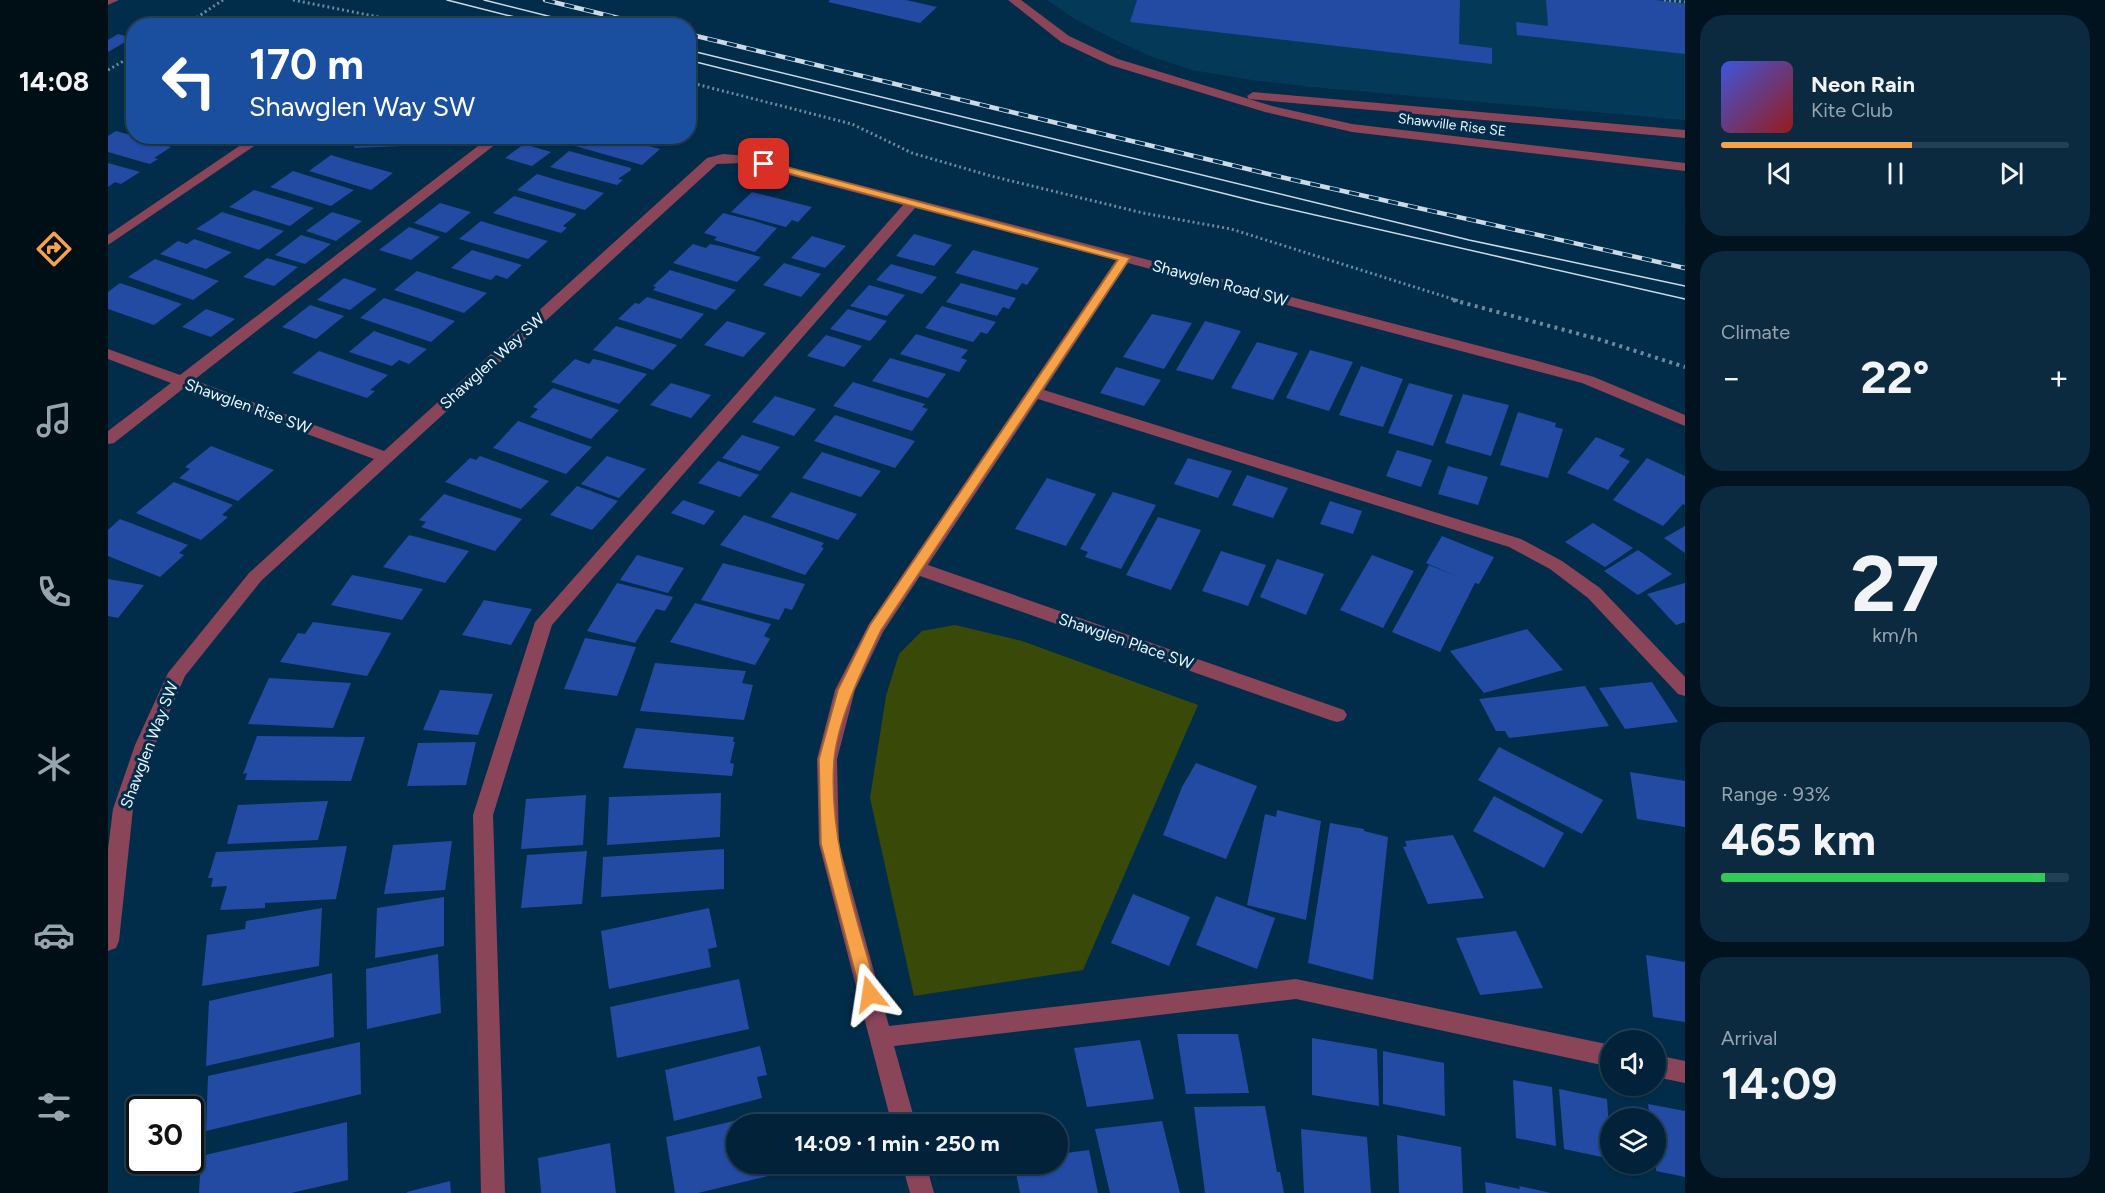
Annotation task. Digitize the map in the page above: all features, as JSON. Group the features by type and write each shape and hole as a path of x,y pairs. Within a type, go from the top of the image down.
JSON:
{"street":[{"path":"108,2 113,0"},
{"name":"Shawville Rise SE","path":"1014,0 1065,39 1088,50 1146,73 1269,109 1352,128 1685,167"},
{"name":"Shawville Rise SE","path":"1220,93 1685,134"},
{"path":"108,241 251,144"},
{"path":"108,439 490,144"},
{"name":"Shawglen Way SW","path":"108,941 123,809 145,746 177,673 255,577 712,161 723,158 743,159 1125,258"},
{"path":"493,1193 483,815 544,622 912,203"},
{"path":"901,1114 829,844 827,759 845,690 875,628 1125,258"},
{"name":"Shawglen Road SW","path":"1125,258 1588,380 1685,421"},
{"name":"Shawglen Rise SW","path":"108,354 387,458"},
{"path":"1034,392 1515,543 1556,565 1594,593 1685,689"},
{"name":"Shawglen Place SW","path":"915,567 1337,715"},
{"path":"881,1037 1296,989 1600,1054"},
{"path":"1666,1068 1685,1072"},
{"path":"917,1174 922,1193"}],"path":[{"path":"196,18 224,0"},
{"path":"293,0 384,18"},
{"path":"1664,0 1685,2"},
{"path":"108,70 126,60"},
{"path":"696,84 852,124 912,153 981,174 1131,210 1230,230 1435,295 1598,339 1685,366"}],"shaded area":[{"path":"1047,0 1685,0 1685,120 1312,87 1192,70 1150,56 1111,38 1073,18"}],"green space":[{"path":"955,625 1022,641 1198,705 1083,970 914,996 870,798 886,696 899,654 922,631"}],"building":[{"path":"830,0 906,0 937,7 920,23 828,2"},
{"path":"1137,0 1460,0 1459,44 1492,48 1492,64 1130,22"},
{"path":"1546,0 1656,0 1685,4 1685,54 1517,35 1516,22 1548,26"},
{"path":"118,34 126,36 126,42 108,52 108,40"},
{"path":"116,131 126,134 126,144 161,144 171,147 154,158 158,159 150,164 108,152 108,136"},
{"path":"355,144 429,144 429,145 354,148"},
{"path":"524,144 551,152 532,166 505,158"},
{"path":"568,144 642,144 660,149 642,165"},
{"path":"569,151 631,168 631,170 618,179 623,180 617,185 550,167"},
{"path":"331,155 393,173 371,190 309,171"},
{"path":"108,163 140,172 121,184 115,182 108,187"},
{"path":"293,171 354,190 331,206 270,187"},
{"path":"537,174 604,193 585,210 517,190"},
{"path":"254,190 314,208 290,226 229,207"},
{"path":"752,192 812,207 798,222 792,220 786,227 731,212"},
{"path":"514,196 577,214 563,226 567,228 561,233 493,213"},
{"path":"440,203 471,212 446,233 414,223"},
{"path":"222,212 284,231 259,250 196,229"},
{"path":"332,212 362,221 336,241 306,231"},
{"path":"723,213 777,228 755,252 714,240 717,237 704,233"},
{"path":"481,221 548,241 528,259 459,239"},
{"path":"409,227 440,237 411,260 379,250"},
{"path":"914,234 952,245 934,266 896,256"},
{"path":"301,235 331,244 305,264 275,255"},
{"path":"812,236 846,246 825,268 791,258"},
{"path":"194,239 232,252 206,269 160,254 178,241 187,244"},
{"path":"693,244 706,248 710,244 761,257 737,282 673,263"},
{"path":"472,250 522,265 507,279 496,275 491,280 451,268"},
{"path":"973,250 1039,268 1027,285 1022,283 1017,290 955,273"},
{"path":"267,258 298,267 274,286 243,277"},
{"path":"155,259 219,281 193,300 128,277"},
{"path":"784,263 821,274 801,297 763,285"},
{"path":"891,264 937,277 922,294 876,280"},
{"path":"670,270 736,290 716,310 653,290 656,287 653,286"},
{"path":"417,271 487,293 464,313 394,290"},
{"path":"344,278 377,289 350,310 317,300"},
{"path":"120,283 182,304 154,325 108,309 108,292"},
{"path":"961,283 1016,298 1009,309 1003,307 997,316 946,302"},
{"path":"869,285 905,295 887,316 850,306"},
{"path":"647,297 704,314 681,339 618,319 635,303 639,304"},
{"path":"384,298 455,321 431,342 360,318"},
{"path":"310,305 344,316 316,339 282,327"},
{"path":"942,306 996,322 987,334 981,332 973,342 925,328"},
{"path":"206,309 235,319 211,337 182,327"},
{"path":"848,309 887,321 870,341 830,329"},
{"path":"1152,314 1192,323 1164,369 1123,357"},
{"path":"727,321 766,333 743,357 704,345"},
{"path":"1205,321 1241,331 1213,380 1176,370"},
{"path":"616,326 677,345 653,370 593,350"},
{"path":"374,331 427,349 409,364 399,360 392,366 349,352"},
{"path":"916,334 968,350 961,358 967,360 959,372 900,354"},
{"path":"826,335 862,346 844,367 807,356"},
{"path":"1257,342 1298,353 1273,400 1231,388"},
{"path":"1310,350 1353,362 1329,411 1286,398"},
{"path":"319,351 388,375 370,390 375,391 367,398 292,373"},
{"path":"890,358 946,374 928,398 872,381"},
{"path":"575,359 589,364 593,359 603,361 647,374 619,404 551,382"},
{"path":"1361,366 1403,379 1383,427 1339,415"},
{"path":"1116,367 1161,380 1144,406 1100,393"},
{"path":"853,382 925,404 922,407 928,409 912,431 833,406"},
{"path":"671,383 711,395 691,418 650,405"},
{"path":"1409,383 1453,395 1433,446 1388,433"},
{"path":"553,388 619,410 591,439 530,417 538,409 533,407"},
{"path":"1463,394 1509,405 1491,456 1445,443"},
{"path":"775,396 816,409 794,436 752,422"},
{"path":"1518,412 1556,423 1555,427 1563,429 1548,478 1500,465"},
{"path":"835,415 915,441 895,468 814,441"},
{"path":"518,421 592,447 566,474 493,448"},
{"path":"742,435 780,447 760,471 722,458"},
{"path":"1596,437 1625,449 1619,456 1630,461 1608,490 1567,473"},
{"path":"211,446 274,470 238,501 179,478 190,469 185,467"},
{"path":"1397,450 1432,460 1421,487 1386,476"},
{"path":"822,452 881,471 861,497 802,478"},
{"path":"480,456 549,481 521,509 445,482 470,458 476,460"},
{"path":"607,456 646,469 619,498 581,484"},
{"path":"1188,458 1232,471 1218,498 1174,484"},
{"path":"1647,458 1685,476 1685,505 1683,504 1663,526 1613,500"},
{"path":"718,461 759,475 740,497 698,483"},
{"path":"1448,466 1488,477 1478,505 1438,494"},
{"path":"1247,475 1288,488 1273,518 1232,505"},
{"path":"1047,478 1096,494 1066,546 1015,529"},
{"path":"174,482 233,505 222,515 228,517 201,540 136,513"},
{"path":"577,486 618,501 592,530 550,515"},
{"path":"791,492 857,514 838,540 771,517"},
{"path":"1113,492 1156,505 1121,569 1085,557 1088,552 1080,549"},
{"path":"444,494 522,519 495,551 421,527 426,522 419,520"},
{"path":"683,500 715,511 704,525 671,513"},
{"path":"1330,501 1362,511 1353,534 1320,524"},
{"path":"744,515 824,543 821,547 824,548 805,575 720,545"},
{"path":"1158,517 1201,530 1171,590 1126,575"},
{"path":"120,519 188,545 179,553 184,555 160,577 108,556 108,530"},
{"path":"1593,523 1633,548 1605,567 1565,542"},
{"path":"1685,526 1685,553 1664,538"},
{"path":"409,535 469,551 445,583 383,567"},
{"path":"1442,536 1494,557 1479,584 1475,583 1440,652 1392,632 1429,565 1461,578 1426,563"},
{"path":"1638,550 1672,574 1638,595 1604,571"},
{"path":"1221,551 1266,565 1248,606 1202,591"},
{"path":"637,555 684,568 668,593 620,580"},
{"path":"1372,555 1414,571 1383,628 1340,610"},
{"path":"1277,559 1324,574 1306,615 1260,597"},
{"path":"723,563 805,584 792,610 785,608 779,620 701,600"},
{"path":"352,575 423,589 402,620 331,605"},
{"path":"108,579 144,585 118,618 108,616"},
{"path":"617,583 673,597 665,611 656,609 635,643 587,631"},
{"path":"1685,583 1685,622 1676,625 1647,594"},
{"path":"484,600 532,609 511,645 462,635"},
{"path":"695,603 771,624 764,636 770,639 755,665 670,642"},
{"path":"313,622 391,633 367,676 280,662 298,633 305,634"},
{"path":"1527,629 1563,670 1484,693 1450,651"},
{"path":"585,638 636,647 617,696 564,689"},
{"path":"655,663 746,671 742,683 753,685 744,720 640,711"},
{"path":"269,678 351,683 333,728 248,724"},
{"path":"1652,682 1678,722 1625,729 1599,688"},
{"path":"1585,686 1609,726 1509,738 1505,731 1496,731 1479,699"},
{"path":"440,690 493,694 478,735 423,730"},
{"path":"636,728 734,737 730,763 734,764 732,776 623,768"},
{"path":"257,736 365,737 351,781 245,780 247,773 243,774"},
{"path":"476,742 466,785 407,786 418,743"},
{"path":"1499,747 1603,800 1582,834 1478,780"},
{"path":"1196,763 1257,786 1226,859 1163,835 1182,787"},
{"path":"1630,772 1685,781 1685,827 1637,819"},
{"path":"721,793 720,837 607,845 609,797"},
{"path":"586,795 583,845 521,849 526,799"},
{"path":"1494,796 1564,833 1544,868 1473,831"},
{"path":"328,801 318,840 227,844 238,805"},
{"path":"1277,810 1321,821 1306,920 1247,905 1265,814 1276,817"},
{"path":"1330,823 1364,829 1364,831 1388,837 1373,980 1308,963"},
{"path":"1453,835 1484,898 1428,904 1403,847 1407,846 1405,841"},
{"path":"452,841 445,890 384,894 393,845"},
{"path":"347,846 336,899 265,903 265,908 220,910 227,886 211,887 213,878 208,878 216,852"},
{"path":"724,849 724,889 601,897 603,857"},
{"path":"587,851 582,904 521,908 527,855"},
{"path":"1133,894 1190,917 1169,966 1111,943"},
{"path":"1216,896 1275,918 1257,969 1196,945"},
{"path":"444,897 444,946 375,958 377,908"},
{"path":"322,908 319,966 202,986 207,935 245,929 246,921"},
{"path":"709,908 717,947 708,949 711,967 609,989 601,931"},
{"path":"1516,931 1543,988 1480,995 1456,938"},
{"path":"438,954 441,1013 367,1029 366,969"},
{"path":"1646,955 1685,962 1685,1022 1653,1017"},
{"path":"332,973 334,1037 206,1066 209,1001"},
{"path":"739,979 749,1029 617,1058 610,1007"},
{"path":"1177,1034 1238,1034 1249,1093 1186,1094"},
{"path":"1312,1038 1377,1049 1379,1106 1312,1095"},
{"path":"1140,1040 1154,1099 1087,1107 1074,1048"},
{"path":"360,1042 361,1094 206,1131 208,1076"},
{"path":"760,1046 767,1075 757,1077 762,1098 674,1121 665,1070"},
{"path":"1383,1051 1444,1063 1445,1116 1383,1104"},
{"path":"1513,1080 1552,1087 1556,1146 1516,1138"},
{"path":"1559,1089 1607,1099 1608,1108 1600,1108 1600,1157 1564,1149"},
{"path":"1648,1104 1685,1111 1685,1177 1666,1173 1666,1108 1649,1108"},
{"path":"1265,1106 1277,1172 1280,1172 1284,1193 1205,1193 1194,1107"},
{"path":"1162,1121 1180,1193 1110,1193 1095,1129"},
{"path":"347,1122 348,1180 291,1193 199,1193 200,1174 204,1174 204,1155"},
{"path":"726,1123 726,1174 772,1175 698,1193 675,1193 666,1137"},
{"path":"1301,1129 1367,1137 1371,1193 1304,1193"},
{"path":"1397,1135 1461,1147 1463,1193 1399,1193"},
{"path":"610,1143 616,1193 541,1193 538,1158"},
{"path":"1089,1150 1098,1193 1020,1193 1016,1174 1068,1174 1068,1153"},
{"path":"450,1181 451,1193 407,1193 407,1192"},
{"path":"1485,1182 1520,1189 1519,1186 1551,1193 1486,1193"}],"tram line":[{"path":"447,0 518,18"},
{"path":"484,0 556,18"},
{"path":"696,52 1469,240 1685,286"},
{"path":"696,62 1258,202 1685,299"}],"railway":[{"path":"545,0 618,18"},
{"path":"696,36 1285,178 1685,268"}],"route":[{"path":"764,164 1125,258 875,628 845,690 827,759 829,844 870,994"}]}
